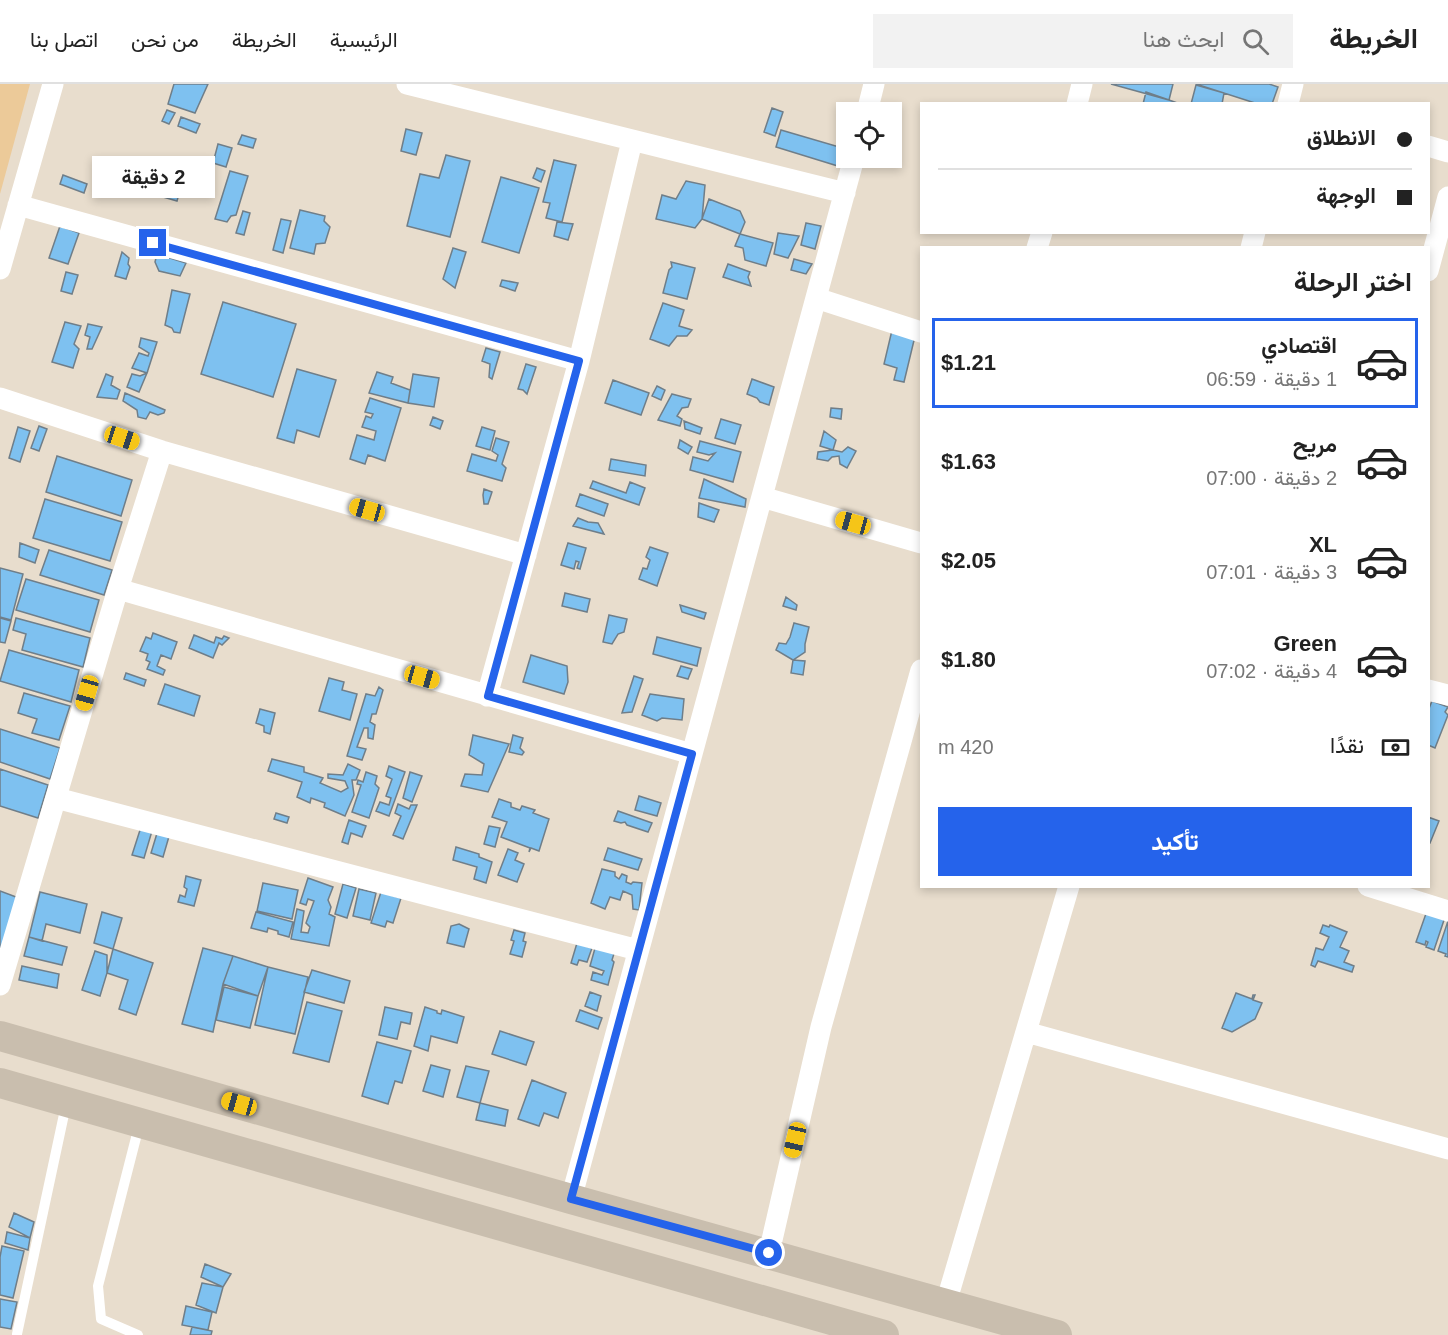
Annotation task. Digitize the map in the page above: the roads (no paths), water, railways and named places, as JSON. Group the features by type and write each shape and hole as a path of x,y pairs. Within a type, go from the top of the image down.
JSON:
{"street":[{"path":"0,269 53,84"},
{"path":"407,84 845,193"},
{"path":"870,102 874,84"},
{"path":"1078,102 1082,84"},
{"path":"488,696 579,361 632,141"},
{"path":"1430,147 1448,152"},
{"path":"571,1199 851,168"},
{"path":"1430,264 1448,197"},
{"path":"18,205 579,361"},
{"path":"816,298 920,332"},
{"path":"0,399 162,451 526,555"},
{"path":"0,985 118,589 162,451"},
{"path":"762,497 920,543"},
{"path":"118,589 692,754"},
{"path":"769,1253 821,1027 920,674"},
{"path":"1430,690 1448,695"},
{"path":"57,798 638,950"},
{"path":"945,1303 1068,888"},
{"path":"1374,888 1448,911"},
{"path":"1026,1032 1448,1149"},
{"path":"0,1036 1057,1335"},
{"path":"61,1100 52,1095 47,1084 48,1072 53,1061 62,1053"},
{"path":"0,1083 884,1335"}],"lane":[{"path":"17,1334 61,1100"},
{"path":"138,1335 100,1319 98,1286 140,1122"}]}
